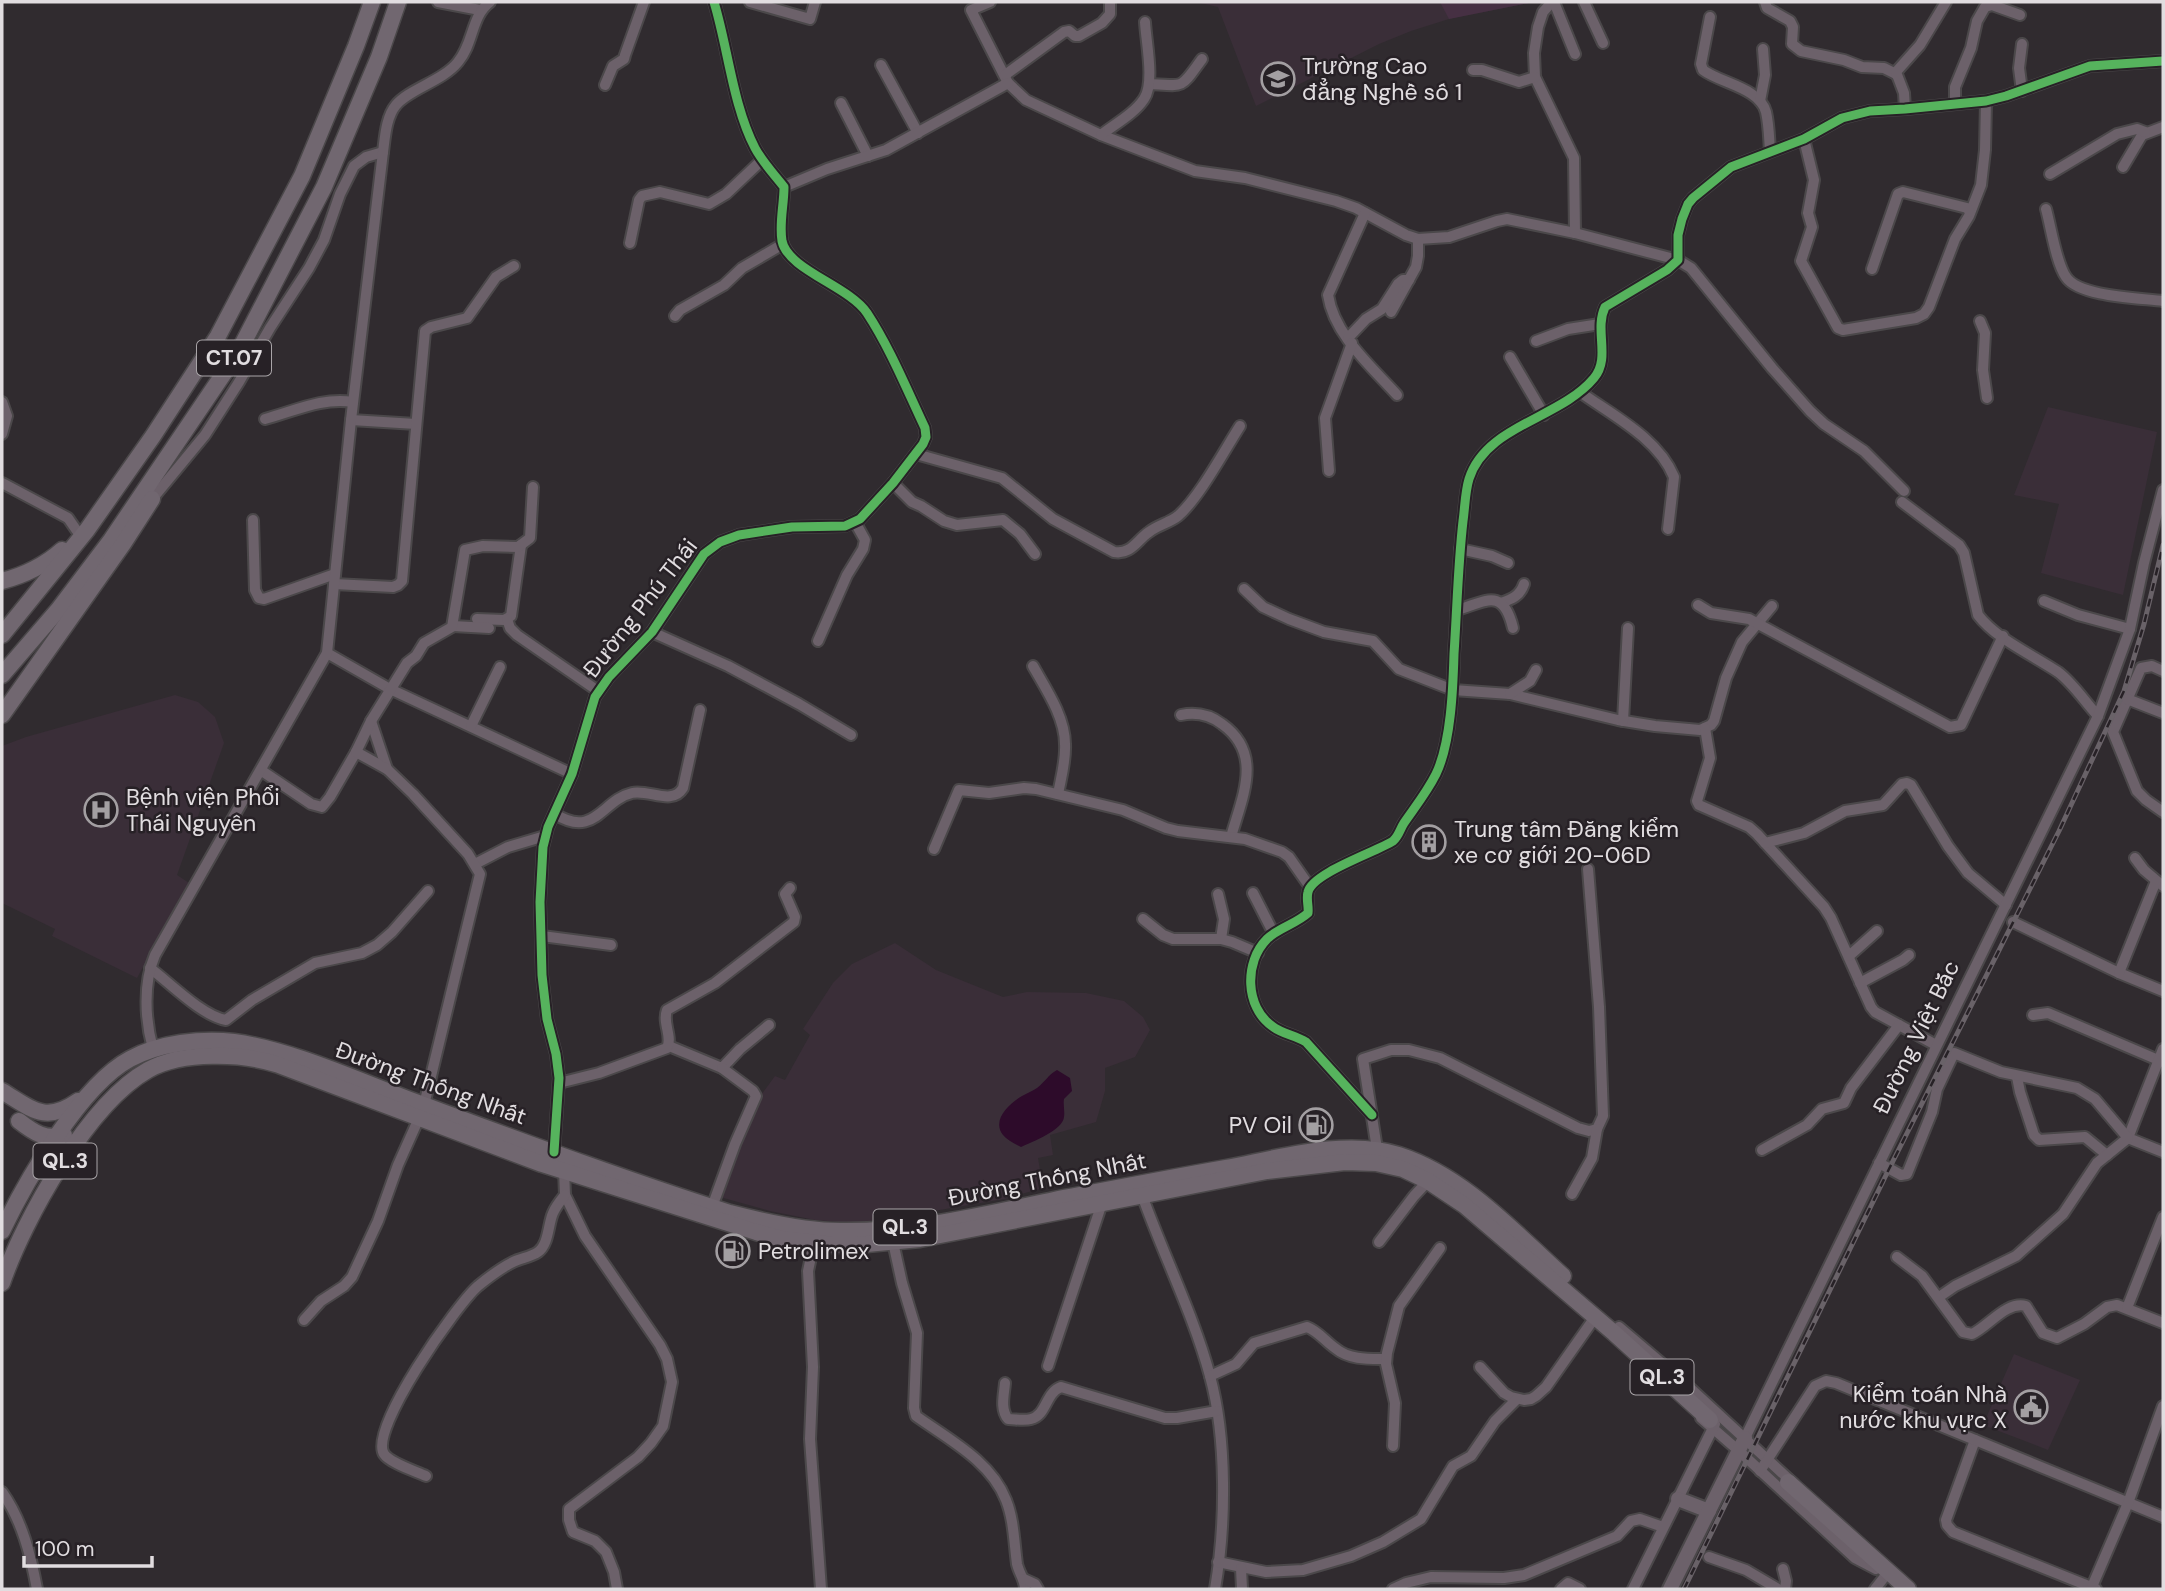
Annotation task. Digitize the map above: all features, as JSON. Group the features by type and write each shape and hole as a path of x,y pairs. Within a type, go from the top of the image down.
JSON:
{"highway":[{"name":"CT.07","path":"2,635 87,530 218,336 302,176 372,2"},
{"name":"CT.07","path":"2,675 58,610 111,541 239,351 324,187 379,57 398,2"},
{"path":"2,715 116,555 153,498 239,351"},
{"path":"2,581 24,575 51,560 67,545 122,468 153,436"},
{"name":"Đường Thống Nhất","path":"153,1049 208,1041 254,1045 312,1063 421,1111 556,1163 745,1229 814,1243 856,1245 949,1234 1102,1203 1140,1189"},
{"path":"153,1049 160,1065"},
{"name":"QL.3","path":"2,1231 56,1138 96,1087 126,1062 153,1049"},
{"name":"Đường Thống Nhất","path":"160,1065 211,1056 261,1059 421,1111"},
{"name":"QL.3","path":"2,1283 13,1254 74,1145 126,1085 160,1065"},
{"path":"2,1091 46,1114 56,1113 76,1103 96,1087"},
{"path":"2,1101 38,1146 39,1157 33,1175"},
{"path":"29,1107 56,1138 59,1155 49,1186"},
{"path":"19,1121 41,1136 56,1138 99,1113"},
{"name":"Đường Thống Nhất","path":"556,1163 752,1219 838,1231 950,1222 1140,1189 1377,1156 1420,1162 1456,1183 1491,1211 1714,1420"},
{"name":"Đường Thống Nhất","path":"1377,1156 1428,1181 1484,1222 1617,1330"},
{"path":"1786,1485 1901,1589"},
{"path":"1880,1570 1908,1589"}],"main road":[{"name":"Đường Việt Bắc","path":"1670,1589 1742,1444"},
{"path":"1678,1499 1709,1511"}],"street":[{"path":"438,2 480,10"},
{"path":"153,1049 148,1019 150,968 162,941 262,771 327,653 353,402 386,130 395,106 454,67 467,48 480,10 490,2"},
{"path":"605,85 613,66 624,59 644,2"},
{"path":"714,2 746,124 762,160 784,187 781,225 783,244 797,262 854,298 866,312 925,428 926,436 916,454 894,483 855,522 865,540 863,549 847,576 818,641"},
{"path":"750,2 810,19 815,2"},
{"path":"990,2 971,10 1007,79 1026,100 1101,135 1195,172 1258,181 1336,201 1418,239 1449,237 1507,219 1678,260 1696,274 1810,411 1871,457 1903,497 1959,545 1964,554 1978,615 1986,624 2059,673 2098,716"},
{"path":"1574,233 1574,158 1535,77 1534,53 1538,27 1544,12 1553,2 1575,54"},
{"path":"1584,2 1603,43"},
{"path":"1765,2 1767,8 1790,21 1793,27 1792,44 1801,51 1844,60 1862,67 1884,68 1896,74 1902,86 1905,110"},
{"path":"1896,74 1920,45 1946,2"},
{"path":"784,187 827,169 886,150 918,133 1007,79 1064,32 1069,31 1079,36 1108,19 1110,4"},
{"path":"1955,104 1955,87 1971,48 1977,21 1985,7 1992,5 2020,15"},
{"path":"1710,18 1701,64 1703,70 1752,94 1760,101 1766,110 1770,151"},
{"path":"1101,135 1137,108 1146,97 1150,84 1145,22"},
{"path":"2022,44 2019,68 2022,91"},
{"path":"1760,101 1765,75 1763,49"},
{"path":"1150,84 1178,86 1185,83 1202,59"},
{"path":"1372,1115 1306,1042 1279,1031 1260,1015 1250,977 1265,941 1308,913 1310,887 1332,871 1395,839 1438,770 1448,729 1460,549 1468,481 1482,453 1494,443 1580,392 1595,377 1601,366 1601,317 1609,303 1667,270 1678,260 1678,235 1688,204 1731,167 1804,139 1853,114 1986,101 2090,66 2163,61"},
{"path":"881,65 918,133"},
{"path":"1473,70 1482,70 1518,82 1535,77"},
{"path":"1804,139 1814,180 1808,213 1812,227 1802,264 1840,331 1916,318 1924,314 1929,307 1955,239 1969,216 1981,185 1986,101"},
{"path":"841,103 868,156"},
{"path":"2050,174 2117,134 2137,129 2146,132 2163,127"},
{"path":"2123,167 2146,132"},
{"path":"153,498 205,435 315,258 354,166 366,157 383,152"},
{"path":"630,243 642,196 660,192 709,204 726,194 762,160"},
{"path":"1872,269 1898,194 1903,192 1967,208 1970,212"},
{"path":"2046,209 2058,261 2066,278 2071,282 2087,291 2163,301"},
{"path":"1365,213 1328,295 1350,341 1397,395"},
{"path":"1391,312 1416,267 1418,239"},
{"path":"675,316 680,310 730,281 742,268 783,244"},
{"path":"253,520 255,590 259,598 264,599 334,579 393,587 398,585 402,581 425,331 467,318 496,277 514,266"},
{"path":"1329,471 1325,418 1350,341 1366,319 1382,309 1398,284 1409,280"},
{"path":"1980,321 1985,333 1983,370 1987,398"},
{"path":"1536,341 1568,329 1600,324"},
{"path":"1510,357 1544,415"},
{"path":"1580,392 1642,437 1659,453 1671,470 1674,477 1668,529"},
{"path":"2,402 6,416 2,434"},
{"path":"265,419 321,402 353,402"},
{"path":"351,420 416,424"},
{"path":"916,454 1002,478 1053,519 1114,552 1121,553 1139,543 1150,531 1181,513 1240,426"},
{"path":"2,483 68,518 77,531"},
{"path":"894,483 912,502 944,521 957,524 1003,520 1020,534 1035,554"},
{"path":"477,619 507,619 513,612 521,545 530,536 533,487"},
{"name":"Đường Việt Bắc","path":"1742,1444 2098,716 2130,629 2163,490"},
{"name":"Đường Phú Thái","path":"565,1195 556,1163 559,1083 542,975 540,890 545,836 572,774 590,709 598,691 609,677 652,632 695,565 720,542 758,531 845,526 855,522"},
{"path":"262,771 311,804 321,807 330,797 371,720 407,663 422,645 449,631 453,626 464,552 468,548 479,546 521,545"},
{"path":"1460,549 1492,556 1508,564"},
{"path":"1500,603 1515,598 1524,584"},
{"path":"1244,589 1264,607 1289,619 1324,632 1373,642 1399,669 1452,690 1510,694 1623,720 1693,730 1705,728 1714,721 1726,678 1742,642 1772,606"},
{"path":"1457,610 1490,599 1500,603 1510,614 1513,628"},
{"path":"2044,601 2078,615 2130,629"},
{"path":"1698,605 1711,613 1747,619 1950,727 1961,725 2003,636"},
{"path":"507,619 510,628 517,635 598,691"},
{"path":"453,626 489,628"},
{"path":"1623,720 1628,628"},
{"path":"652,632 728,666 811,710 851,735"},
{"path":"327,653 390,689 572,774"},
{"path":"1034,666 1062,725 1065,741 1058,794"},
{"path":"2163,671 2152,666 2141,668 2113,732 2140,795 2163,813"},
{"path":"471,726 500,667"},
{"path":"1510,694 1530,681 1536,670"},
{"path":"2127,699 2163,713"},
{"path":"555,814 565,820 579,822 592,819 629,794 670,797 680,793 700,710"},
{"path":"1181,715 1201,714 1217,720 1240,741 1248,773 1231,837"},
{"path":"371,720 387,769"},
{"path":"1705,728 1710,758 1697,802 1699,805 1749,827 1824,907 1875,1012 1937,1045"},
{"path":"304,1320 321,1301 344,1286 352,1277 378,1221 421,1111 480,874 475,864 413,794 387,769 356,752"},
{"path":"1765,843 1804,833 1845,811 1883,805 1902,784 1907,783 1911,785 1948,846 1968,873 2006,905"},
{"path":"934,849 960,789 989,793 1024,788 1123,810 1167,828 1200,835 1245,839 1282,852 1293,860 1310,887"},
{"path":"475,864 508,847 545,836"},
{"path":"2119,973 2160,884 2135,858"},
{"path":"1572,1194 1592,1158 1597,1129 1603,1115 1600,1007 1588,869"},
{"path":"669,1045 665,1021 667,1010 715,983 794,922 795,917 785,894 790,888"},
{"path":"150,968 198,1005 226,1020 252,1000 315,963 362,953 377,945 428,891"},
{"path":"1253,893 1274,934"},
{"path":"1218,894 1224,919 1221,939"},
{"path":"1143,919 1163,935 1173,939 1221,939 1258,953"},
{"path":"2013,922 2163,991"},
{"path":"1849,956 1877,931"},
{"path":"542,936 611,945"},
{"path":"1860,983 1909,955"},
{"path":"2033,1015 2048,1013 2161,1061"},
{"path":"722,1068 769,1025"},
{"path":"1762,1150 1807,1125 1822,1110 1844,1103 1851,1088 1899,1026"},
{"path":"669,1045 722,1068 756,1096 712,1207"},
{"path":"559,1083 606,1071 663,1051 669,1045"},
{"path":"1377,1156 1363,1059 1391,1050 1409,1049 1452,1063 1578,1128 1589,1131 1597,1129"},
{"path":"1939,1297 1955,1286 2016,1256 2063,1214 2094,1166 2128,1138 2161,1061 2163,1049"},
{"path":"1879,1163 1901,1175 1907,1174 1932,1112 1937,1088 1954,1053 2017,1077 2084,1091 2095,1098 2128,1138 2163,1152"},
{"path":"2017,1077 2036,1137 2043,1141 2085,1136 2107,1155"},
{"path":"1379,1242 1428,1181"},
{"path":"1140,1189 1210,1376 1217,1411 1223,1477 1214,1589"},
{"path":"426,1476 384,1455 382,1449 391,1414 450,1320 472,1293 505,1267 542,1247 555,1209 565,1195 585,1236 660,1345 671,1371 670,1398 663,1426 652,1443 638,1457 569,1509 573,1532 595,1541 610,1558 617,1589"},
{"path":"1048,1366 1102,1203"},
{"path":"2127,1308 2163,1217"},
{"path":"893,1242 917,1333 916,1416 980,1463 1001,1490 1008,1504 1017,1566 1024,1584 1035,1584 1038,1589"},
{"path":"814,1243 808,1271 813,1367 810,1439 821,1589"},
{"path":"1393,1446 1395,1403 1386,1359 1399,1306 1440,1248"},
{"path":"1897,1257 1922,1276 1963,1332 1972,1334 2019,1304 2026,1306 2043,1333 2057,1338 2084,1324 2107,1307 2117,1305 2163,1323"},
{"path":"1480,1367 1504,1393 1517,1399 1531,1399 1542,1392 1591,1323"},
{"path":"1210,1376 1236,1364 1254,1343 1307,1327 1337,1351 1365,1359 1386,1359"},
{"path":"1760,1471 1815,1386 1826,1381 2163,1517"},
{"path":"1005,1383 1003,1407 1004,1415 1008,1419 1034,1418 1042,1413 1050,1394 1061,1387 1165,1418 1217,1411"},
{"path":"1218,1562 1241,1568 1281,1572 1313,1567 1351,1556 1417,1523 1455,1464 1471,1456 1495,1421 1517,1399"},
{"path":"1975,1440 1946,1520 1947,1525 1953,1532 2093,1589 2163,1406"},
{"path":"1633,1589 1714,1420 1742,1444 1768,1461 1863,1546 1880,1570"},
{"path":"1742,1444 1760,1471 1855,1558 1880,1570"},
{"path":"2,1492 13,1509 24,1537 37,1589"},
{"path":"1393,1589 1431,1577 1497,1578 1524,1575 1617,1536 1631,1521 1640,1519 1663,1527"},
{"path":"1709,1557 1746,1570 1778,1589"},
{"path":"1241,1568 1242,1589"},
{"path":"1783,1570 1785,1589"},
{"path":"1875,1589 1880,1570"},
{"path":"1561,1589 1568,1583 1580,1589"}],"shaded area":[{"name":"Trường Cao đẳng Nghề số 1","path":"1196,2 1534,2 1449,19 1411,31 1379,44 1256,106 1218,7"},
{"path":"1440,2 1534,2 1449,19"},
{"path":"2048,407 2157,432 2123,595 2041,573 2059,504 2014,495"},
{"name":"Bệnh viện Phổi Thái Nguyên","path":"175,695 198,702 215,717 224,743 177,875 189,883 137,978 52,936 55,929 2,903 2,746"},
{"path":"895,943 936,970 1003,997 1027,992 1086,993 1124,1001 1143,1017 1150,1030 1135,1057 1105,1068 1105,1091 1096,1122 1050,1135 1053,1155 1038,1158 1043,1188 1004,1199 849,1223 815,1220 770,1211 720,1197 761,1095 775,1076 785,1080 810,1035 803,1029 833,983 852,964"},
{"path":"1057,1070 1070,1078 1072,1091 1064,1099 1062,1122 1046,1135 1021,1147 1003,1135 999,1124 1001,1118 1012,1103 1037,1088"},
{"path":"2014,1354 2080,1380 2048,1450 1983,1425"}],"railway":[{"path":"1684,1589 1889,1169 2059,831 2124,691 2163,545"}],"cycle path":[{"path":"554,1152 559,1078 547,1019 542,975 540,902 543,847 548,827 572,774 595,697 609,677 652,632 704,554 720,542 739,535 792,527 845,526 860,519 893,483 926,437 925,428 898,369 867,313 847,294 795,261 782,241 784,187 762,159 747,132 714,2"},
{"path":"1372,1115 1306,1042 1276,1029 1263,1018 1252,996 1251,972 1254,960 1267,939 1308,913 1307,895 1312,885 1332,870 1393,841 1436,774 1445,747 1450,715 1466,494 1469,479 1478,461 1491,446 1507,434 1563,403 1580,392 1594,378 1601,362 1601,325 1605,307 1667,270 1678,260 1678,235 1688,204 1731,167 1804,139 1842,118 1870,111 1986,101 2090,66 2163,61"}],"place":[{"name":"Trường Cao đẳng Nghề số 1","path":"1278,79"},
{"name":"Bệnh viện Phổi Thái Nguyên","path":"101,810"},
{"name":"Trung tâm Đăng kiểm xe cơ giới 20-06D","path":"1429,842"},
{"name":"PV Oil","path":"1316,1125"},
{"name":"Petrolimex","path":"733,1251"},
{"name":"Kiểm toán Nhà nước khu vực X","path":"2031,1407"}]}
